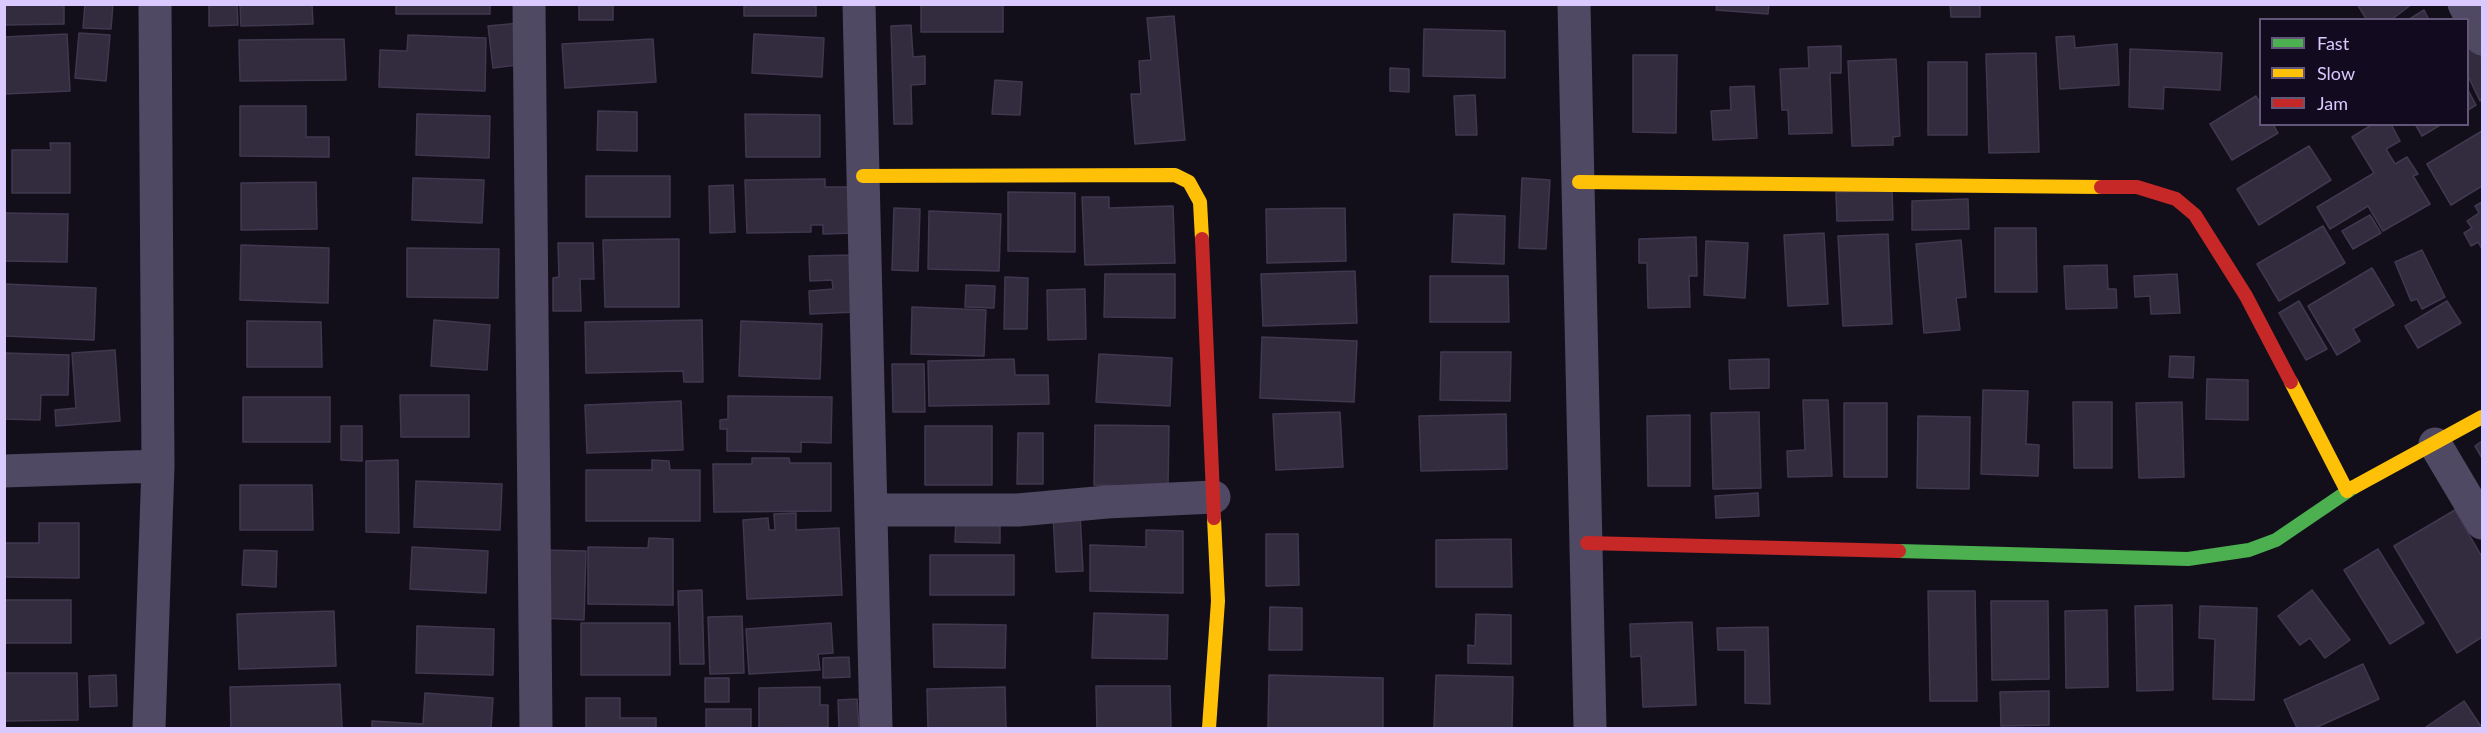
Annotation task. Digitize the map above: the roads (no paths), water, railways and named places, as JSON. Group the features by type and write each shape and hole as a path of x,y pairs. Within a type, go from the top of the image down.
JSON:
{"street":[{"path":"149,729 158,466 154,4"},
{"path":"529,4 536,729"},
{"path":"859,4 876,729"},
{"path":"1574,4 1590,729"},
{"path":"2464,4 2482,39"},
{"path":"863,176 1175,175 1189,182 1200,202 1218,601 1209,729"},
{"path":"1579,182 2137,187 2176,199 2195,215 2246,296 2347,491"},
{"path":"1587,543 2188,559 2249,550 2276,540 2347,491 2482,417"},
{"path":"2434,444 2482,523"},
{"path":"4,471 158,466"},
{"path":"871,510 1018,510 1107,502 1214,497"}]}
